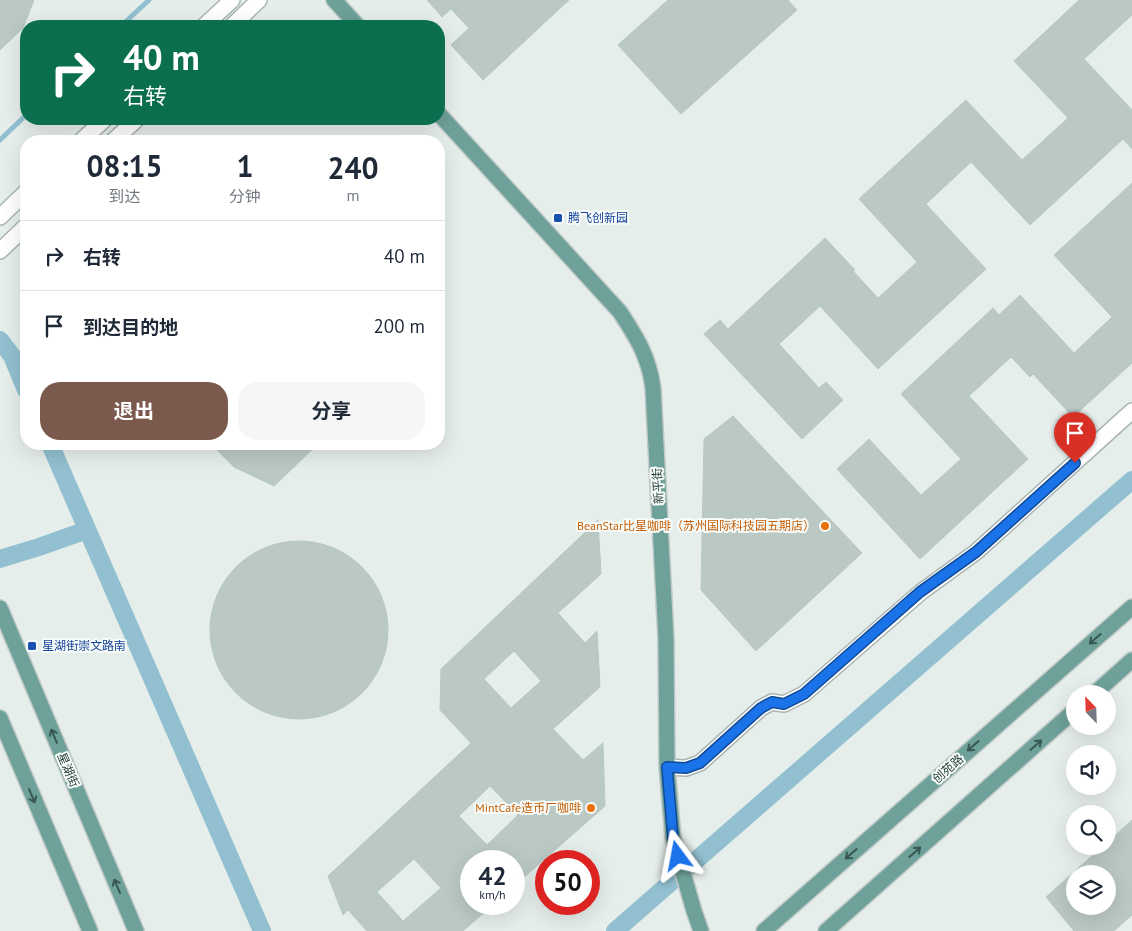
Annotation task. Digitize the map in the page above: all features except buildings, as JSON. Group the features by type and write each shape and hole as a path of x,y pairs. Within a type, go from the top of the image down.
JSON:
{"main road":[{"path":"334,0 352,20"},
{"name":"新平街","path":"445,121 620,312 638,341 650,370 653,388 666,640 667,767 673,838 701,931"},
{"name":"创苑路","path":"764,931 1132,607"},
{"name":"星湖街","path":"0,608 136,931"},
{"path":"1104,685 1132,660"},
{"path":"0,718 90,931"},
{"path":"826,931 1066,718"}],"street":[{"path":"210,20 232,0"},
{"path":"238,20 259,0"},
{"path":"88,135 98,125"},
{"path":"120,135 130,125"},
{"path":"0,217 20,198"},
{"path":"3,248 20,232"},
{"path":"667,767 686,768 700,763 761,708 772,702 784,704 804,694 920,592 976,552 1132,412"}],"waterway":[{"path":"127,20 149,0"},
{"path":"0,140 20,121"},
{"path":"0,340 12,356 20,375"},
{"path":"53,450 262,931"},
{"path":"615,931 1132,480"},
{"path":"0,559 87,530"}],"place":[{"name":"腾飞创新园","path":"558,218"},
{"name":"BeanStar比星咖啡（苏州国际科技园五期店）","path":"825,526"},
{"name":"星湖街崇文路南","path":"32,646"},
{"name":"MintCafe造币厂咖啡","path":"591,808"}],"route":[{"path":"678,856 673,838 667,767 686,768 700,763 761,708 772,702 784,704 804,694 920,592 976,552 1075,463"}]}
